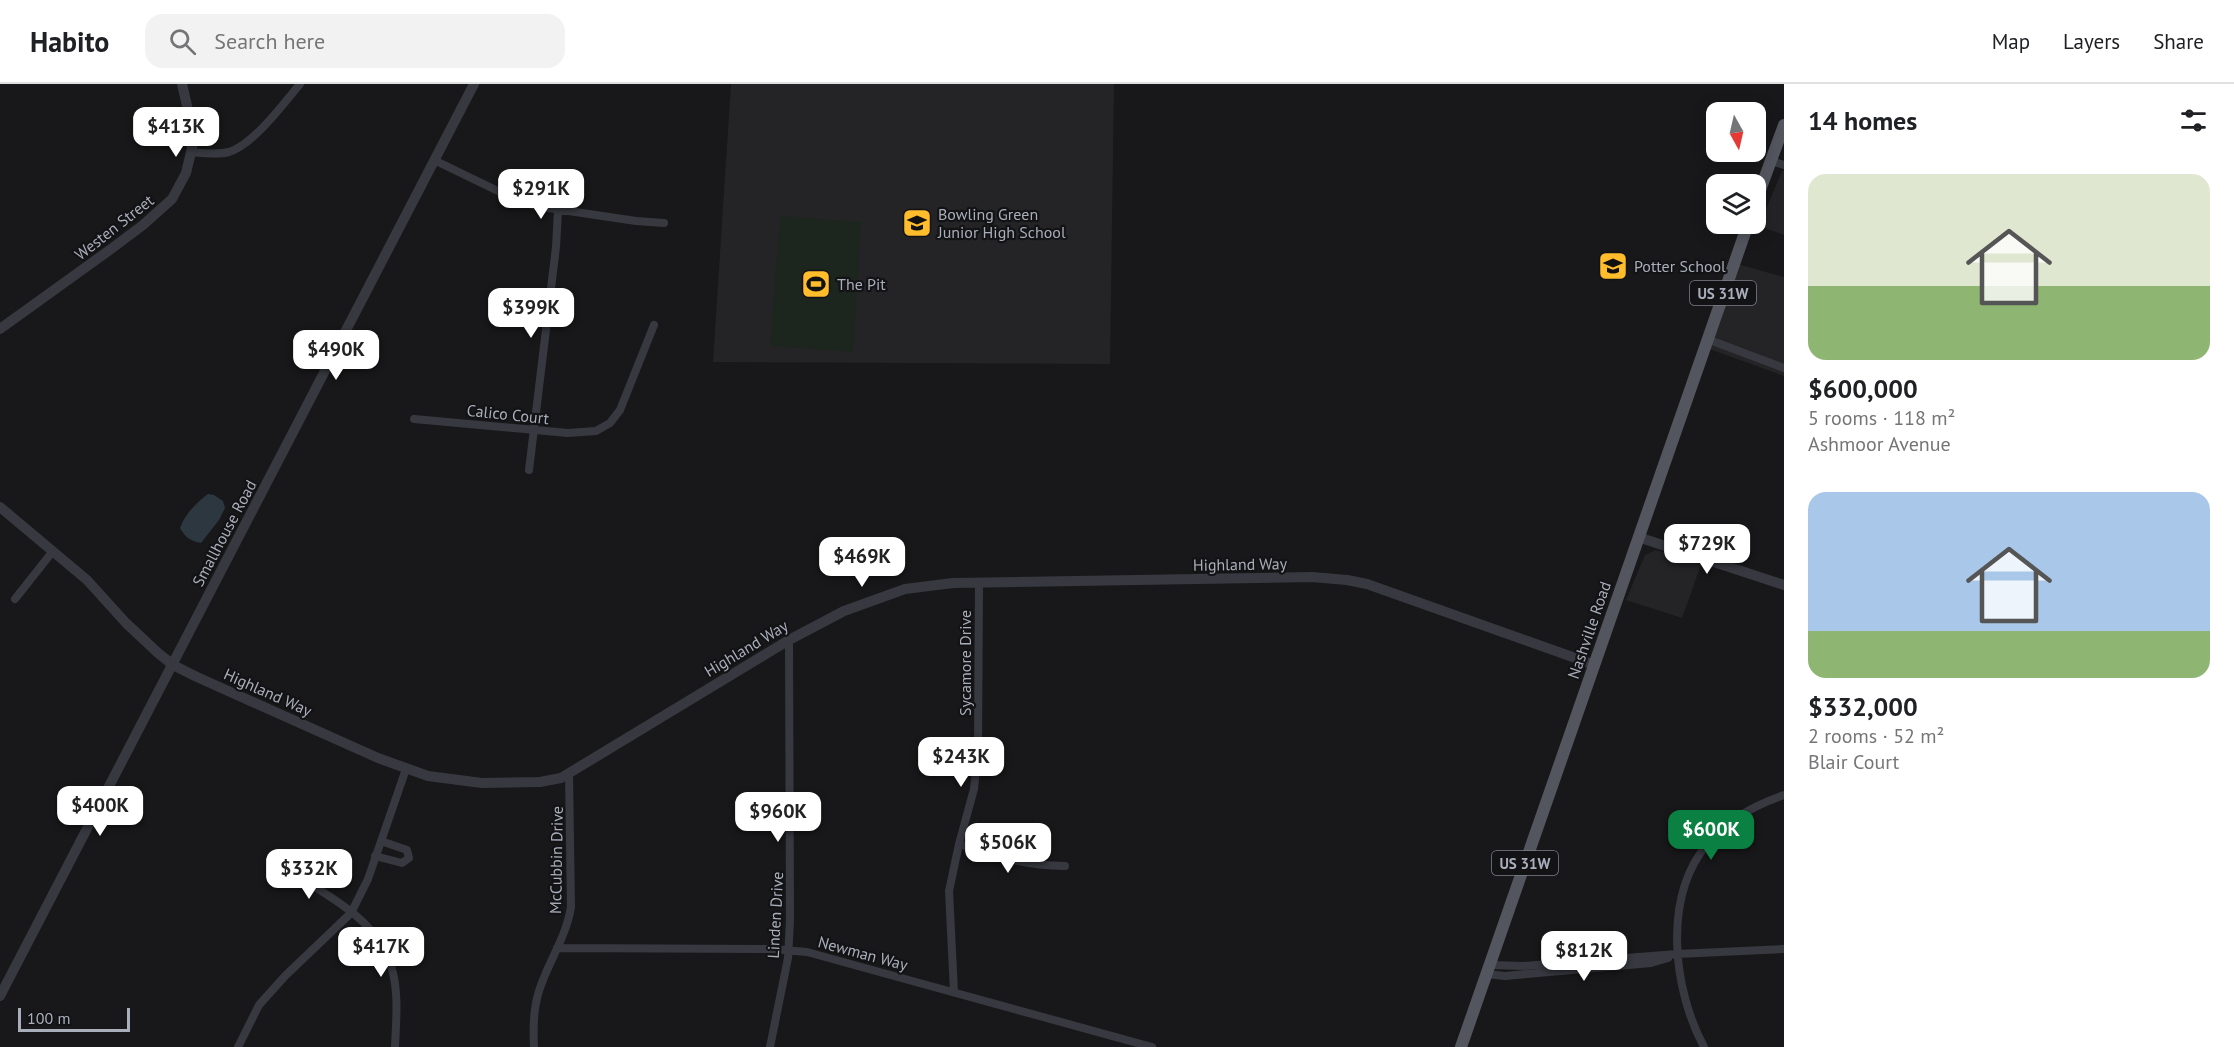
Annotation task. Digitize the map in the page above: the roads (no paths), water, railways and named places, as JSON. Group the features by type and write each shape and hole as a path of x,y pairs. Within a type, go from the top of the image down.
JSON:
{"main road":[{"path":"1766,174 1784,125"},
{"name":"Nashville Road","path":"1461,1047 1744,234"}],"street":[{"name":"Westen Street","path":"2,328 111,249 168,203 184,179 191,152 192,127 182,84"},
{"path":"191,152 221,153 236,148 266,124 300,84"},
{"name":"Smallhouse Road","path":"0,996 474,84"},
{"path":"434,160 535,206 664,223"},
{"path":"1771,161 1784,165"},
{"path":"529,470 556,247 558,210"},
{"name":"Calico Court","path":"414,419 568,433 589,433 599,430 610,423 620,410 654,325"},
{"path":"1707,339 1784,368"},
{"name":"Highland Way","path":"0,507 87,580 126,623 173,665 406,769 428,776 482,783 540,782 569,774 789,640 844,611 891,593 928,585 1312,577 1347,580 1393,592 1595,665"},
{"path":"1638,537 1784,585"},
{"path":"15,599 53,551"},
{"name":"Sycamore Drive","path":"954,992 949,903 959,844 974,789 978,751 979,583"},
{"name":"Linden Drive","path":"770,1047 788,950 791,803 789,640"},
{"path":"238,1047 259,1005 285,976 351,913 368,879 406,769"},
{"name":"McCubbin Drive","path":"534,1047 534,1012 537,997 568,924 571,907 569,774"},
{"path":"1704,1047 1688,1011 1677,954 1682,897 1695,862 1707,844 1725,826 1744,812 1784,795"},
{"path":"375,856 402,863 409,858 406,850 381,841"},
{"path":"959,844 1009,861 1065,866"},
{"path":"281,866 369,926 378,938 386,951 396,994 395,1047"},
{"name":"Newman Way","path":"557,948 788,950 819,955 1152,1047"},
{"path":"1488,970 1677,954 1784,949"}],"place":[{"name":"Bowling Green Junior High School","path":"917,223"},
{"name":"Potter School","path":"1613,266"},
{"name":"The Pit","path":"816,284"}]}
